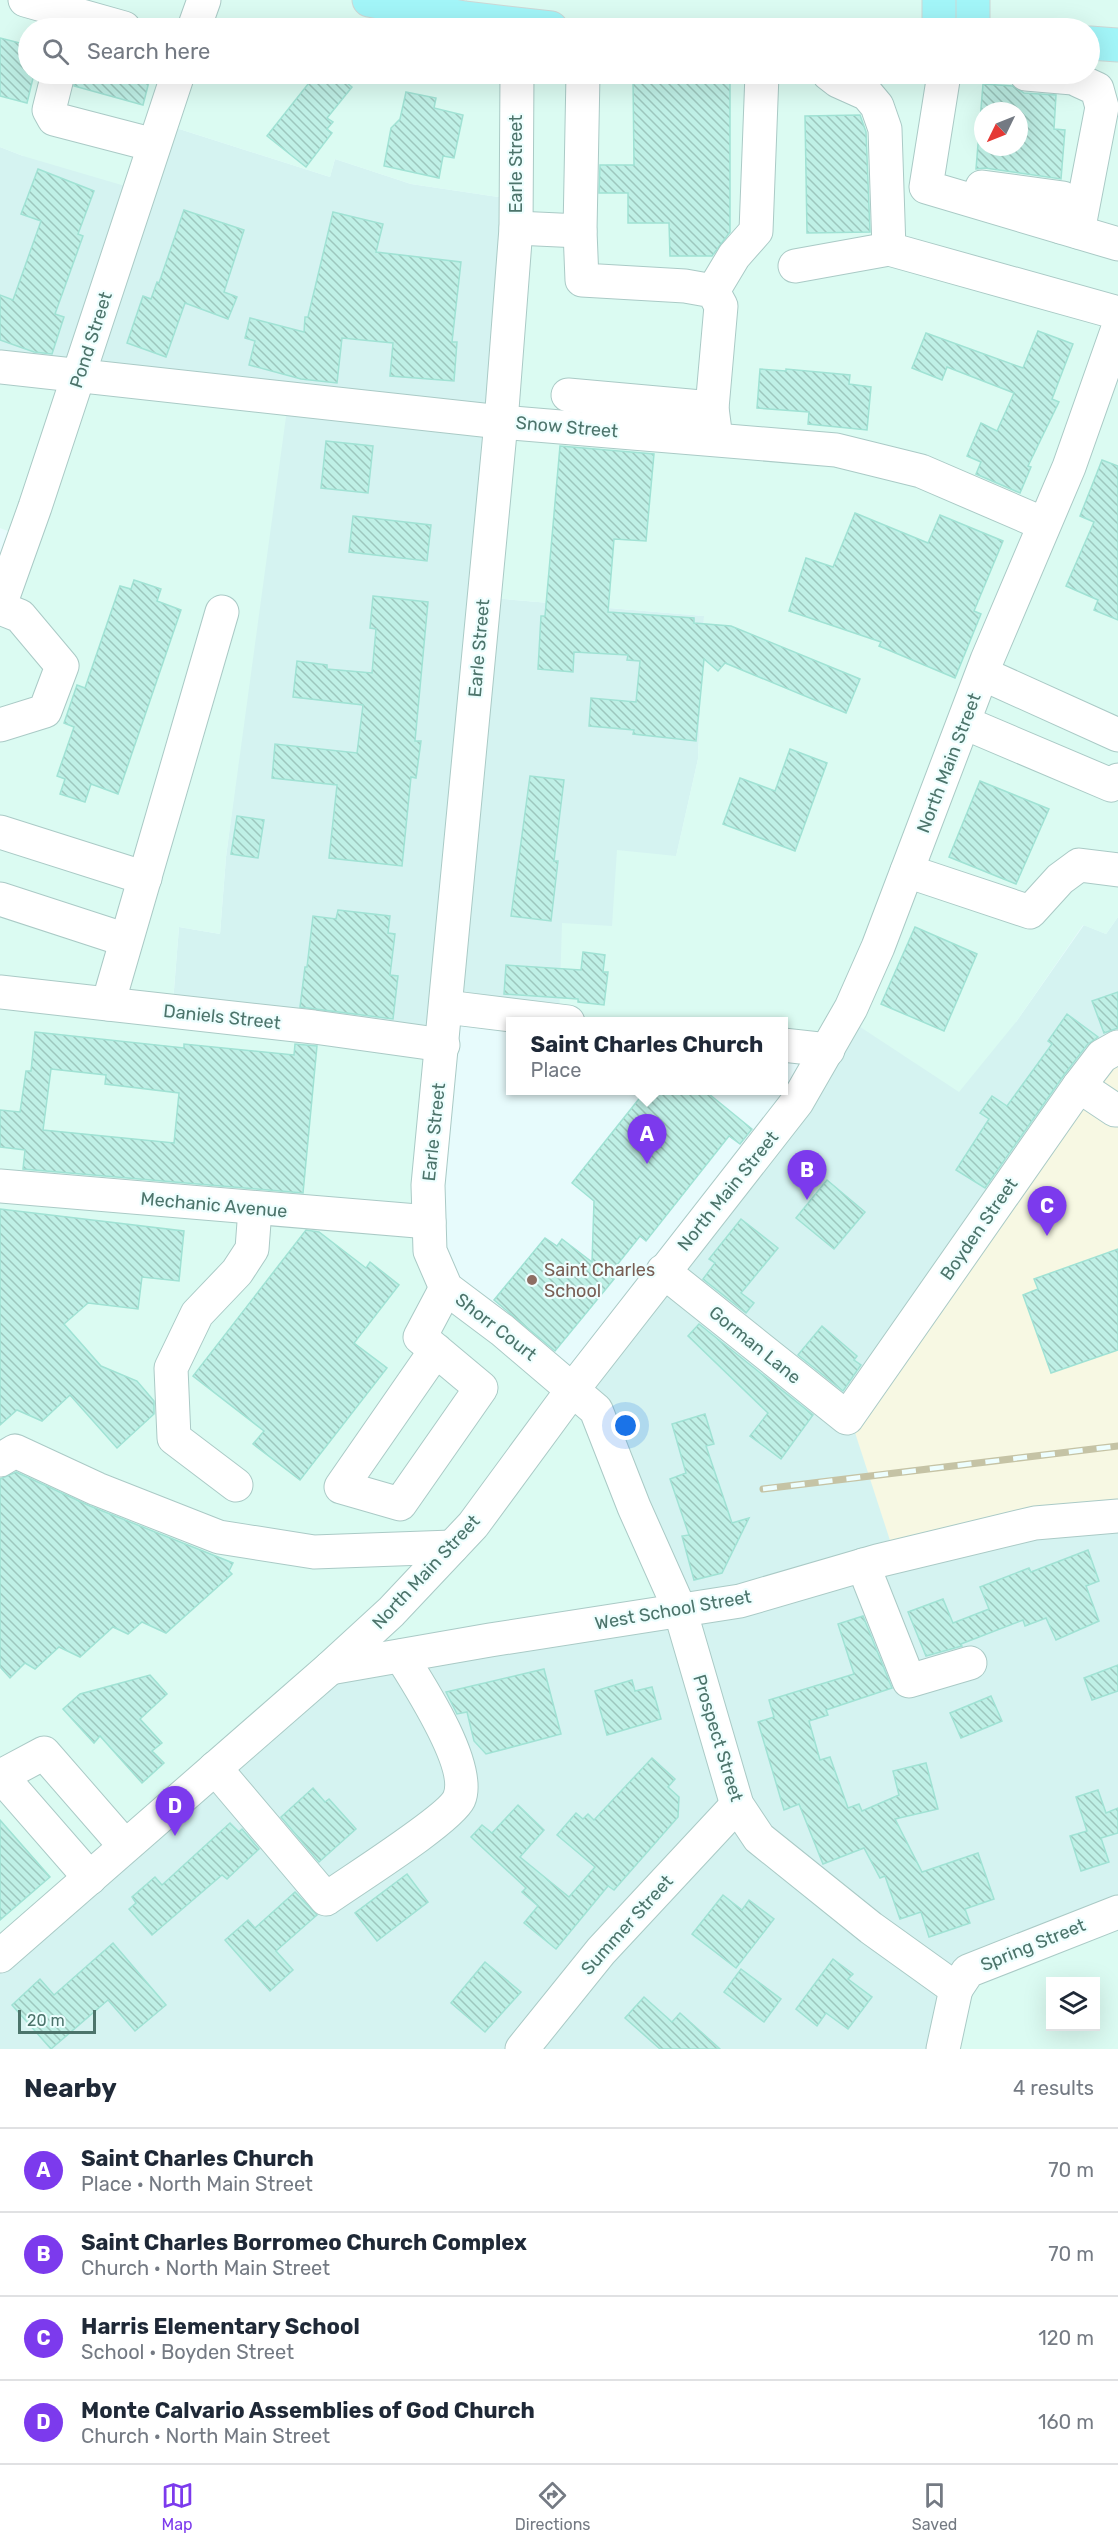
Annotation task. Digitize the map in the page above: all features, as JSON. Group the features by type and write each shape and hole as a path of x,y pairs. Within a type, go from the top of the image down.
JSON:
{"main road":[{"path":"369,0 466,9 492,18"},
{"path":"939,0 939,18"},
{"path":"973,0 973,18"},
{"path":"1100,44 1118,45"}],"street":[{"path":"25,0 64,18"},
{"path":"198,18 204,0"},
{"path":"56,84 50,110 54,119 154,145"},
{"name":"Pond Street","path":"0,606 13,526 79,375 175,84"},
{"name":"Earle Street","path":"429,1222 428,1185 501,422 516,228 517,84"},
{"path":"583,84 580,231 582,280 685,286 713,291"},
{"path":"713,291 734,256 756,231 762,84"},
{"path":"845,84 867,94 877,106 885,129 889,249"},
{"path":"942,84 926,187 1118,244"},
{"path":"956,84 951,93 946,165 961,184 1064,198 1069,230"},
{"path":"1069,230 1102,108 1097,89 1086,84"},
{"path":"516,228 580,231"},
{"path":"795,266 889,249 1118,313"},
{"path":"568,395 714,423 721,306 713,291"},
{"name":"North Main Street","path":"2,1951 90,1878 330,1668 390,1612 452,1547 486,1508 663,1271 766,1145 797,1102 851,1008 983,674 1069,467 1114,348"},
{"name":"Snow Street","path":"0,367 501,422 714,423 921,471 1044,524"},
{"path":"0,606 20,616 62,666 45,711 0,725"},
{"path":"108,1004 222,612"},
{"path":"983,674 1118,735"},
{"path":"965,723 1111,785 1118,780"},
{"path":"0,832 145,878"},
{"path":"907,871 1030,912 1060,879 1079,865 1118,870"},
{"path":"0,899 126,940"},
{"name":"Daniels Street","path":"0,992 443,1044"},
{"path":"446,1007 527,1017"},
{"path":"788,1046 828,1050"},
{"name":"Boyden Street","path":"847,1418 1079,1086 1102,1056 1118,1047"},
{"path":"1079,1086 1118,1110"},
{"name":"Mechanic Avenue","path":"0,1186 429,1222"},
{"path":"236,1485 174,1438 171,1368 197,1314 237,1272 252,1249 255,1209"},
{"name":"Shorr Court","path":"429,1222 430,1251 446,1288 502,1330 573,1389"},
{"name":"Gorman Lane","path":"663,1271 847,1418"},
{"path":"436,1350 340,1486 400,1504 481,1388 436,1350 420,1337 446,1288"},
{"name":"Prospect Street","path":"573,1389 596,1410 634,1507 680,1610 736,1805 759,1838 871,1928 956,1989"},
{"path":"0,1460 15,1451 97,1489 219,1537 314,1552 452,1547"},
{"name":"West School Street","path":"330,1668 740,1601 863,1565 1035,1523 1118,1516"},
{"path":"863,1565 909,1681 970,1663"},
{"path":"215,1768 326,1899 437,1822 459,1798 460,1782 457,1761 437,1716 401,1656"},
{"path":"90,1878 1,1776 44,1753 125,1846"},
{"name":"Summer Street","path":"522,2049 602,1951 736,1805"},
{"name":"Spring Street","path":"956,1989 968,1971 1118,1912"},
{"path":"943,2049 956,1989"}],"shaded area":[{"path":"0,0 1118,0 1118,917 1106,934 1083,925 1016,1022 959,1092 842,1015 820,1057 788,1053 788,1017 559,1017 562,923 612,926 617,850 676,856 698,759 704,616 491,598 518,200 411,184 335,159 330,177 151,120 125,186 0,147"},
{"path":"151,120 330,177 335,159 411,184 518,200 491,598 704,616 698,759 676,857 612,926 561,1017 523,1017 441,1008 437,1051 172,1015 179,927 220,934 226,857 256,622 0,358 0,147 23,156"},
{"path":"0,358 288,402 226,857 220,934 179,927 172,1014 437,1051 431,1259 586,1394 675,1619 318,1674 0,1952 0,598 18,535 0,528"},
{"path":"1118,917 1118,1925 950,2049 0,2049 0,1952 586,1394 842,1015 1016,1022 1084,925 1106,934"},
{"path":"1118,1053 1118,1517 897,1562 848,1411"},
{"path":"1118,1925 1118,2049 950,2049 976,1977"}],"building":[{"path":"0,38 18,42 18,84 32,84 27,103 0,96"},
{"path":"74,84 148,84 143,105 74,86"},
{"path":"308,84 348,84 352,87 327,118 333,122 327,129 332,133 306,167 267,136"},
{"path":"633,84 730,84 730,232 712,256 670,256 669,223 628,223 628,193 599,193 600,165 634,165"},
{"path":"983,84 1013,86 1024,93 1056,95 1054,129 1065,130 1061,179 985,168 976,169 977,156 1028,156 1028,102 982,102"},
{"path":"406,92 436,98 434,108 463,115 454,158 443,156 439,178 384,166 391,128 400,119"},
{"path":"860,115 866,132 870,232 807,233 805,116"},
{"path":"38,169 94,191 78,234 83,236 55,314 64,317 52,354 34,352 0,340 0,295 13,300 41,221 21,214"},
{"path":"184,210 244,230 224,292 237,297 228,319 185,303 166,357 127,343 143,296 151,299 157,282 159,283"},
{"path":"333,212 383,224 376,252 461,262 452,342 457,342 454,381 390,376 393,343 342,338 337,383 301,379 249,365 255,341 245,338 250,318 304,332 305,317 308,317"},
{"path":"1038,331 1073,344 1052,399 1059,402 1028,466 1031,467 1020,493 976,474 981,462 967,456 981,423 997,431 1014,393 947,367 942,380 912,368 926,333 1023,368"},
{"path":"760,369 850,375 849,384 871,387 867,430 808,424 809,412 757,408"},
{"path":"326,441 373,446 368,493 321,488"},
{"path":"560,446 654,454 646,541 614,539 608,612 694,618 694,623 731,626 860,679 846,713 725,663 718,671 704,659 696,741 633,734 634,730 589,726 591,698 636,702 640,661 627,660 628,655 574,652 573,672 538,669 541,616 545,616"},
{"path":"1102,460 1118,466 1118,620 1094,610 1098,600 1066,586 1094,522 1080,516"},
{"path":"855,513 928,543 940,515 1003,541 974,611 981,614 955,678 879,646 881,642 789,611 806,558 833,567"},
{"path":"353,516 431,525 427,561 349,552"},
{"path":"134,580 161,589 157,601 181,610 118,794 91,784 85,802 60,794 65,779 57,776 74,727 64,723 77,685 85,688 120,586 131,589"},
{"path":"373,596 428,602 415,741 421,741 416,778 411,777 402,866 329,858 337,785 272,778 275,744 357,753 363,705 293,697 297,661 327,665 327,669 372,673 376,629 370,628"},
{"path":"790,749 827,763 795,851 723,824 740,778 775,791"},
{"path":"530,776 564,780 554,861 558,861 551,921 511,916"},
{"path":"980,781 1049,809 1016,884 949,857"},
{"path":"237,816 264,820 258,858 231,854"},
{"path":"338,910 390,916 388,933 395,934 390,975 398,976 393,1019 300,1007 313,916 336,919"},
{"path":"915,927 977,954 944,1031 881,1004"},
{"path":"583,952 605,955 603,972 608,972 604,1005 578,1002 578,999 504,994 506,965 581,970"},
{"path":"1118,992 1118,1028 1104,1033 1092,1001"},
{"path":"1067,1014 1098,1037 1087,1045 1064,1075 985,1188 956,1170 989,1119 980,1113 992,1096 1007,1106 1052,1044 1048,1041"},
{"path":"35,1032 184,1048 184,1044 294,1055 295,1044 317,1046 303,1193 23,1169 25,1150 0,1147 0,1110 20,1112 26,1071 31,1071","holes":["51,1069 106,1075 105,1084 179,1093 174,1143 43,1130"]},
{"path":"642,1095 710,1095 752,1129 740,1144 729,1136 646,1241 640,1236 609,1275 614,1279 555,1351 494,1300 545,1238 557,1246 562,1239 592,1262 594,1201 572,1183"},
{"path":"827,1180 865,1212 834,1249 796,1218"},
{"path":"0,1209 184,1231 179,1281 142,1277 138,1309 88,1303 64,1324 101,1366 137,1381 154,1401 154,1414 117,1448 70,1395 42,1421 17,1410 0,1425"},
{"path":"741,1219 778,1248 741,1293 754,1303 746,1313 703,1279 715,1263 709,1259"},
{"path":"306,1230 319,1232 366,1268 370,1262 399,1285 354,1343 387,1368 300,1480 253,1444 264,1431 193,1376"},
{"path":"1118,1249 1118,1350 1051,1373 1023,1295 1038,1289 1034,1279"},
{"path":"699,1324 813,1415 781,1459 750,1436 768,1413 688,1336"},
{"path":"822,1326 857,1356 854,1360 861,1365 843,1391 798,1355"},
{"path":"705,1414 714,1444 706,1446 732,1523 749,1518 722,1573 694,1580 682,1536 689,1535 670,1479 686,1473 672,1424"},
{"path":"16,1472 90,1506 233,1563 229,1571 232,1574 166,1633 142,1622 128,1634 113,1627 80,1657 59,1647 35,1669 25,1663 10,1678 0,1667 0,1479"},
{"path":"1088,1550 1099,1581 1086,1586 1099,1621 1056,1640 1046,1618 1025,1626 1023,1620 961,1644 962,1646 926,1656 908,1612 943,1599 953,1623 989,1609 980,1587 1029,1568 1031,1572"},
{"path":"863,1616 892,1688 826,1710 828,1715 809,1721 820,1760 830,1757 848,1808 859,1804 862,1811 899,1795 893,1771 926,1763 938,1809 895,1819 922,1872 978,1853 994,1899 965,1909 970,1923 929,1937 921,1912 900,1919 885,1876 880,1878 864,1848 823,1864 799,1804 784,1810 758,1722 774,1717 769,1700 854,1674 838,1624"},
{"path":"1118,1665 1118,1691 1092,1700 1084,1678"},
{"path":"544,1669 561,1734 486,1754 474,1741 467,1712 457,1714 446,1692"},
{"path":"150,1675 167,1694 140,1719 162,1743 152,1751 164,1763 142,1783 100,1736 94,1743 63,1709 80,1694"},
{"path":"632,1680 635,1691 652,1687 661,1719 607,1735 595,1691"},
{"path":"991,1696 1002,1721 961,1738 950,1713"},
{"path":"652,1758 675,1779 668,1787 679,1797 678,1817 614,1890 608,1886 556,1949 524,1923 538,1906 522,1892 526,1888 471,1837 482,1825 492,1833 518,1805 544,1830 520,1857 569,1897 595,1867 557,1835 576,1813 583,1819 588,1814 594,1820"},
{"path":"313,1788 325,1802 329,1799 356,1829 319,1862 281,1817"},
{"path":"1098,1790 1106,1813 1118,1808 1118,1833 1101,1838 1109,1862 1081,1871 1070,1836 1087,1831 1076,1797"},
{"path":"0,1820 50,1877 0,1920"},
{"path":"230,1823 239,1832 242,1829 259,1849 227,1879 222,1875 152,1935 129,1909 136,1903 132,1897 155,1877 162,1885"},
{"path":"407,1874 428,1902 377,1941 355,1913"},
{"path":"295,1892 317,1915 276,1951 293,1970 270,1991 225,1940 248,1920 255,1928"},
{"path":"723,1895 742,1910 749,1900 774,1919 736,1968 692,1934"},
{"path":"113,1943 166,2005 135,2031 108,2000 51,2049 12,2005 40,1979 54,1995"},
{"path":"833,1959 853,1974 848,1979 872,1997 848,2029 826,2013 817,2026 796,2009"},
{"path":"485,1962 521,1992 485,2032 451,2003"},
{"path":"741,1969 781,1999 764,2022 724,1992"},
{"path":"644,1997 672,2022 680,2013 720,2049 660,2049 625,2018"}],"railway":[{"path":"763,1489 1118,1446"}],"place":[{"name":"Saint Charles Church","path":"647,1164"},
{"name":"Saint Charles Borromeo Church Complex","path":"807,1200"},
{"name":"Harris Elementary School","path":"1047,1236"},
{"name":"Saint Charles School","path":"532,1280"},
{"name":"Monte Calvario Assemblies of God Church","path":"175,1836"}]}
